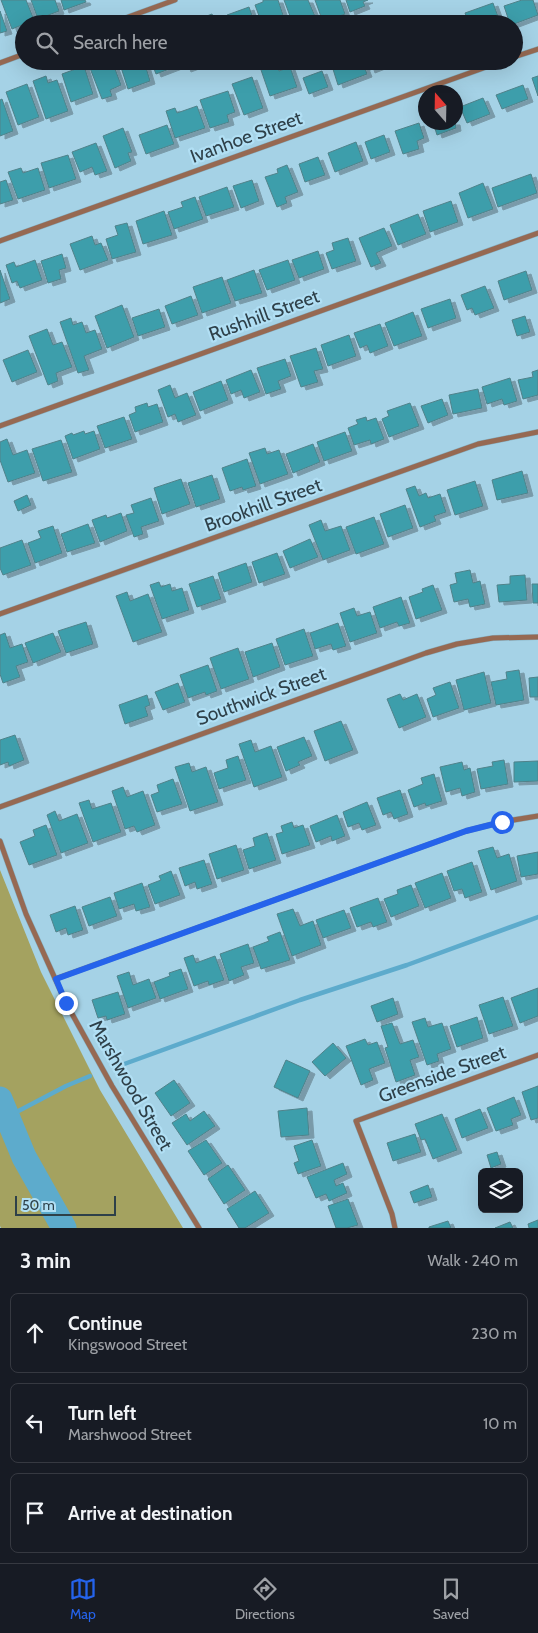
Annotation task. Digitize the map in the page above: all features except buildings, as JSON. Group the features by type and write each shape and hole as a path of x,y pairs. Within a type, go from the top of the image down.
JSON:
{"street":[{"path":"134,15 175,0"},
{"path":"523,54 538,49"},
{"path":"0,62 15,57"},
{"name":"Ivanhoe Street","path":"0,241 478,70"},
{"name":"Rushhill Street","path":"0,426 538,234"},
{"name":"Brookhill Street","path":"0,614 478,444 538,432"},
{"name":"Southwick Street","path":"0,807 426,653 458,644 493,638 538,637"},
{"path":"56,979 466,831 538,816"},
{"name":"Marshwood Street","path":"0,841 26,914 66,1003 112,1086 199,1228"},
{"name":"Greenside Street","path":"395,1228 392,1214 356,1120 538,1055"}],"shaded area":[{"path":"0,870 41,972 100,1090 183,1228 1,1228"}],"waterway":[{"path":"116,1067 300,1000 407,965 538,917"},
{"path":"7,1117 66,1086 90,1076"},
{"path":"0,1099 24,1157 64,1228"}],"route":[{"path":"66,1003 56,979 466,831 502,822"}]}
